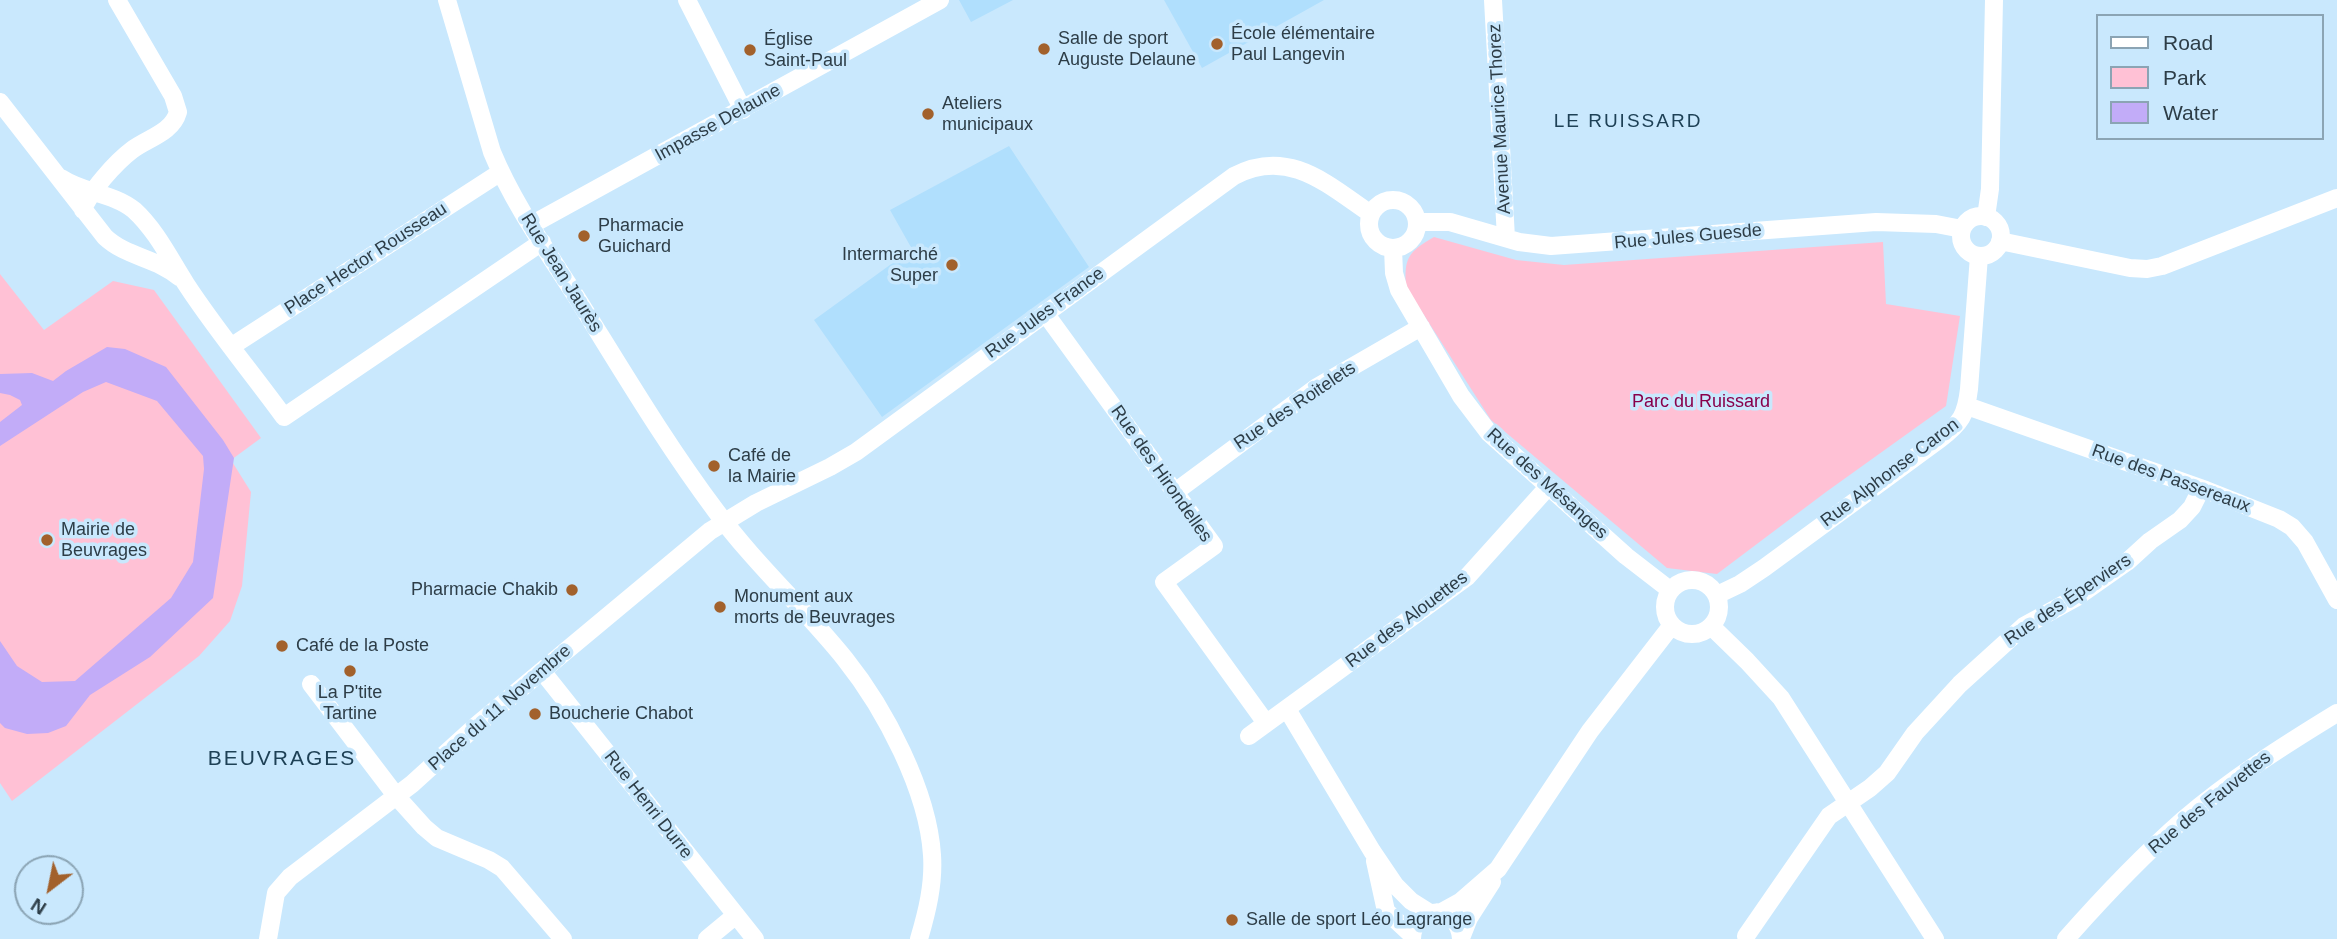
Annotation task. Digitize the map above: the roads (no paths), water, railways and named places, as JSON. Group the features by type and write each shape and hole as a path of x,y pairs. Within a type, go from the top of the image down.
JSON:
{"street":[{"path":"83,210 92,192 130,152 170,127 178,112 173,96 117,0"},
{"path":"687,0 743,110"},
{"name":"Impasse Delaune","path":"531,225 940,0"},
{"name":"Avenue Maurice Thorez","path":"1493,0 1506,238"},
{"path":"1986,217 1990,189 1994,0"},
{"name":"Rue Jean Jaurès","path":"450,1 488,141 501,172 531,225 664,436 724,522 845,660 877,706 897,742 923,811 932,853 931,884 919,939"},
{"path":"0,102 105,237 126,252 165,267 187,284"},
{"name":"Rue Jules France","path":"724,522 848,457 1234,176 1248,170 1276,166 1300,170 1325,183 1371,214"},
{"name":"Place Hector Rousseau","path":"232,346 501,172"},
{"path":"61,178 71,185 115,199 135,211 166,249 187,284 284,417 542,242"},
{"path":"2000,240 2140,269 2162,266 2337,198"},
{"path":"1388,201 1399,201 1411,209 1417,222 1415,233 1409,242 1392,248 1382,246 1373,239 1369,225 1371,214 1381,203 1388,201"},
{"path":"1986,217 1997,225 2000,240 1994,251 1979,256 1971,253 1964,245 1962,229 1972,219 1986,217"},
{"name":"Rue Jules Guesde","path":"1417,222 1450,222 1543,246 1876,222 1936,224 1962,229"},
{"name":"Rue des Mésanges","path":"1392,248 1396,281 1474,415 1496,440 1548,487 1626,556 1670,590"},
{"name":"Rue Alphonse Caron","path":"1717,595 1751,577 1940,439 1963,417 1967,406 1979,256"},
{"name":"Rue des Hirondelles","path":"1045,313 1214,546 1164,583 1266,723"},
{"name":"Rue des Roitelets","path":"1175,492 1327,380 1421,327"},
{"name":"Rue des Passereaux","path":"1967,406 2272,516 2292,527 2309,547 2337,600"},
{"name":"Rue des Alouettes","path":"1249,736 1467,576 1548,487"},
{"name":"Rue des Éperviers","path":"1746,936 1825,821 1833,812 1870,788 1887,773 1920,727 1959,684 2009,638 2039,616 2077,597 2133,558 2150,541 2184,516 2196,501 2201,489"},
{"name":"Place du 11 Novembre","path":"268,939 276,893 290,877 397,797 541,671 724,522"},
{"path":"1684,580 1697,580 1709,585 1717,595 1719,612 1711,626 1700,633 1679,631 1672,625 1665,610 1665,601 1670,590 1684,580"},
{"path":"1461,938 1469,918 1498,869 1590,732 1672,625"},
{"path":"1711,626 1781,698 1935,939"},
{"name":"Rue Henri Durre","path":"541,671 755,939"},
{"path":"311,684 397,797 430,834 496,864 508,873 563,939"},
{"path":"1287,709 1371,851 1403,894 1435,913 1455,921 1461,938"},
{"name":"Rue des Fauvettes","path":"2066,939 2118,881 2189,815 2235,779 2337,713"},
{"path":"1371,851 1386,911 1412,937 1419,919 1466,898 1498,869"},
{"path":"707,939 736,915"}],"water":[{"path":"107,347 125,349 166,367 234,458 213,598 150,657 90,695 66,726 48,733 27,734 5,728 0,723 0,641 17,666 42,682 75,681 171,598 193,562 204,469 203,456 157,401 106,382 83,392 0,446 0,422 22,405 20,400 0,393 0,374 32,373 53,381"}],"place":[{"name":"École élémentaire Paul Langevin","path":"1217,44"},
{"name":"Salle de sport Auguste Delaune","path":"1044,49"},
{"name":"Église Saint-Paul","path":"750,50"},
{"name":"Ateliers municipaux","path":"928,114"},
{"name":"Pharmacie Guichard","path":"584,236"},
{"name":"Intermarché Super","path":"952,265"},
{"name":"Café de la Mairie","path":"714,466"},
{"name":"Mairie de Beuvrages","path":"47,540"},
{"name":"Pharmacie Chakib","path":"572,590"},
{"name":"Monument aux morts de Beuvrages","path":"720,607"},
{"name":"Café de la Poste","path":"282,646"},
{"name":"La P'tite Tartine","path":"350,671"},
{"name":"Boucherie Chabot","path":"535,714"},
{"name":"Salle de sport Léo Lagrange","path":"1232,920"}],"district":[{"name":"LE RUISSARD","path":"1628,122"},
{"name":"BEUVRAGES","path":"282,759"}],"park label":[{"name":"Parc du Ruissard","path":"1701,402"}]}
